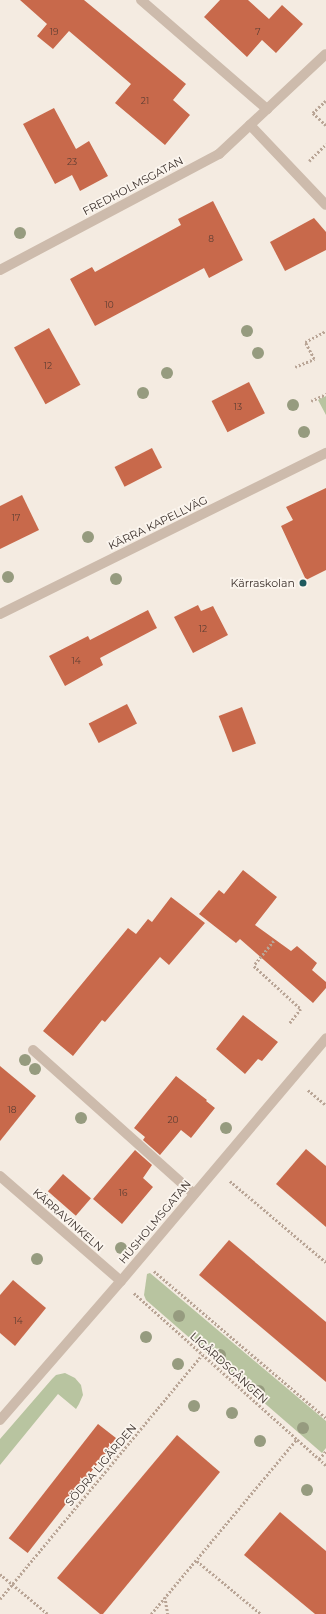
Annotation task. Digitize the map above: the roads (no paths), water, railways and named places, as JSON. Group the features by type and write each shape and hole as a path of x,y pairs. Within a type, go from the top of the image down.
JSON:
{"street":[{"path":"141,0 267,109"},
{"name":"FREDHOLMSGATAN","path":"0,270 219,154 326,54"},
{"path":"250,125 326,205"},
{"name":"KÄRRA KAPELLVÄG","path":"0,614 326,453"},
{"name":"HUSHOLMSGATAN","path":"0,1420 140,1259 326,1038"},
{"path":"33,1050 194,1194"},
{"name":"KÄRRAVINKELN","path":"0,1176 121,1281"}],"place":[{"name":"Kärraskolan","path":"303,583"}]}
